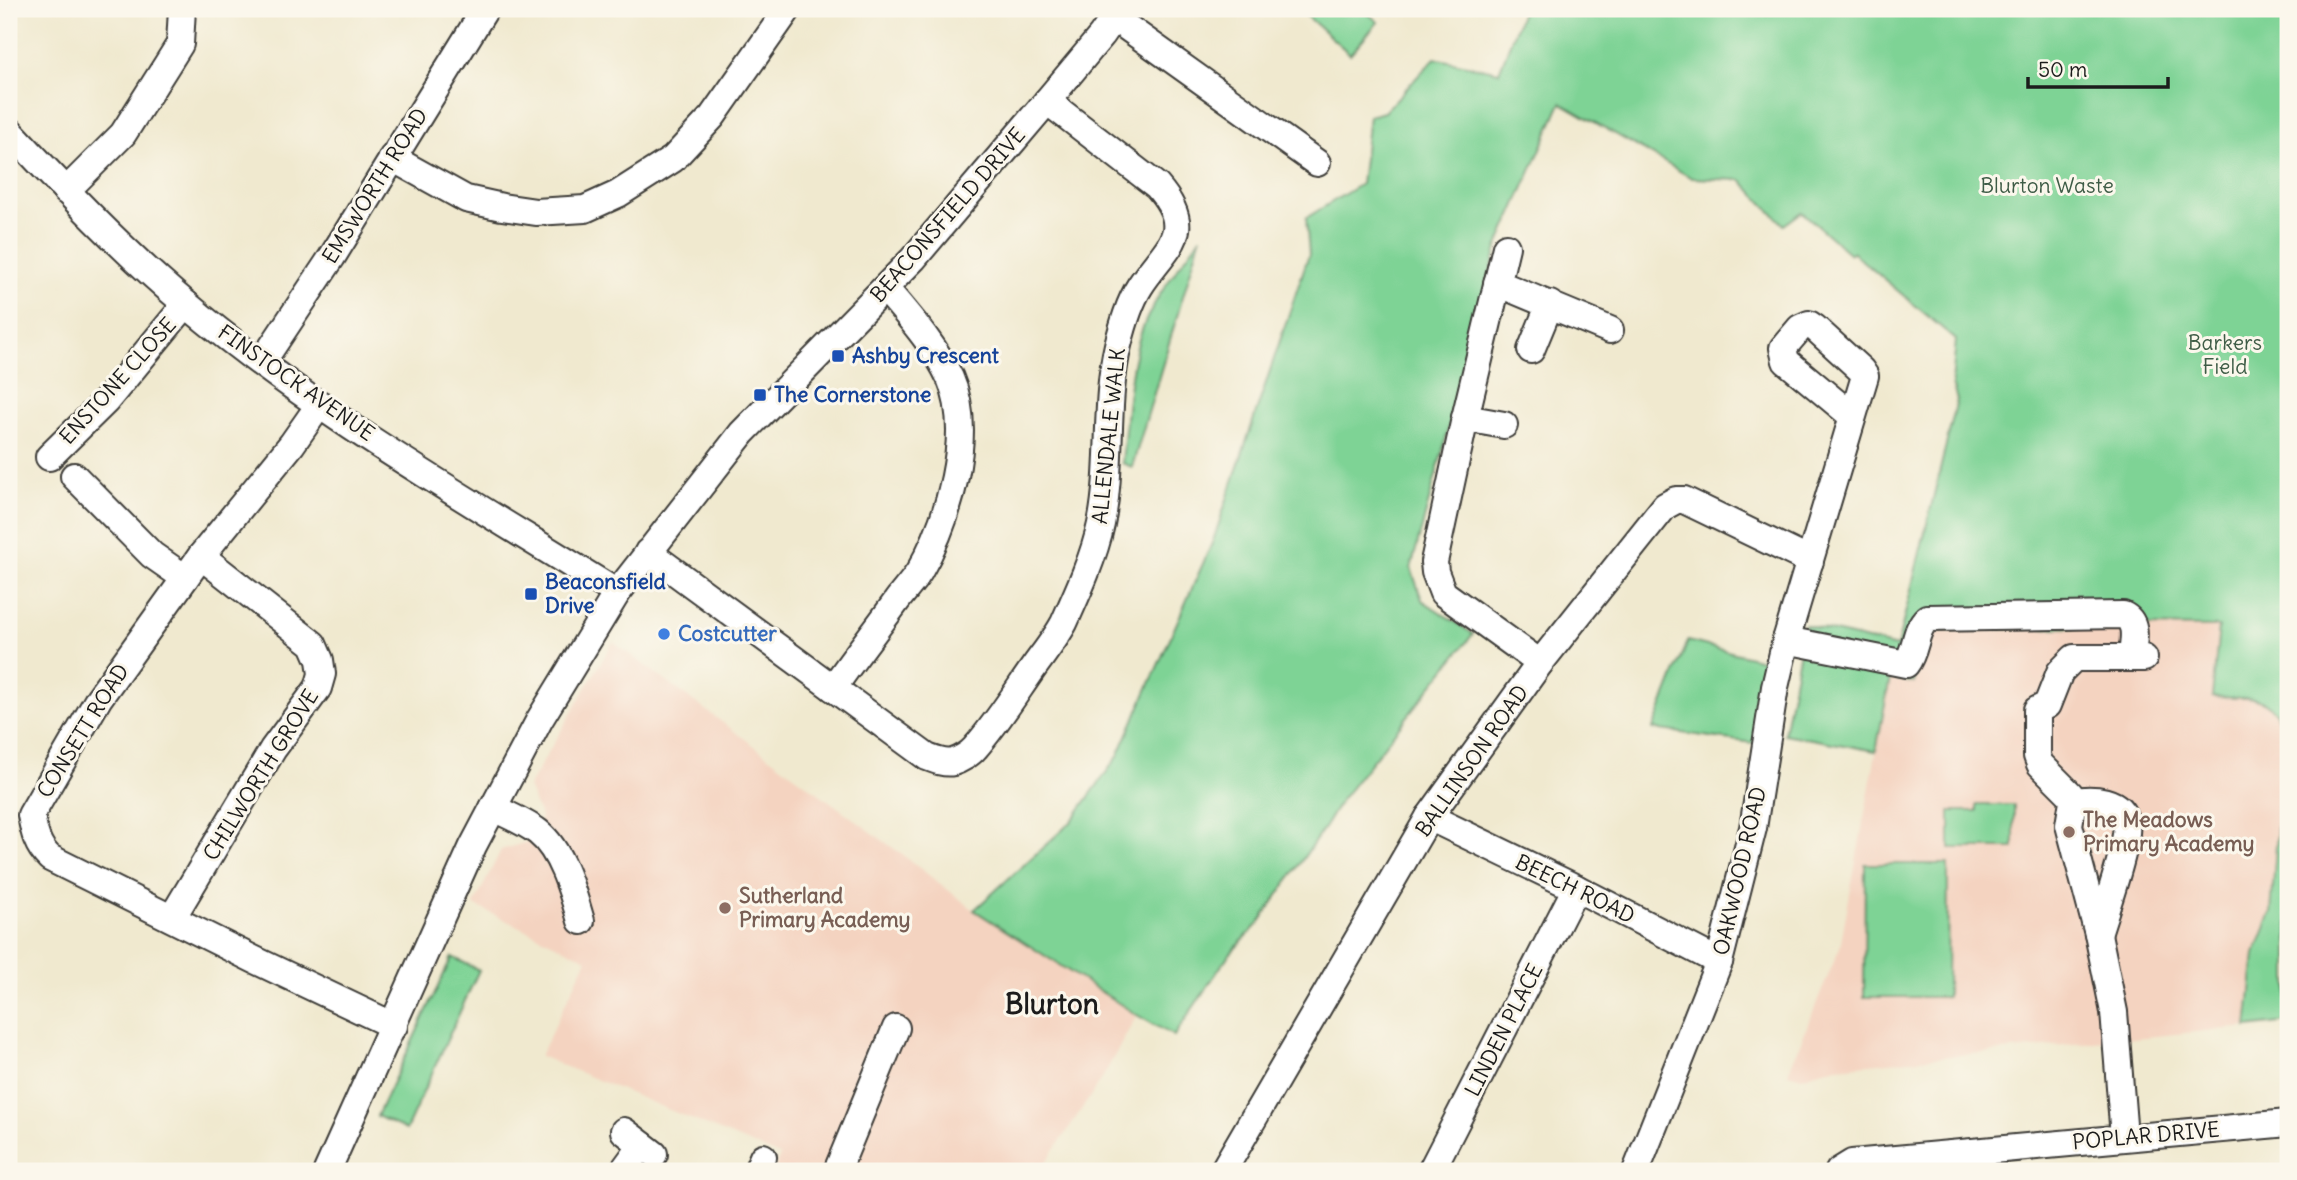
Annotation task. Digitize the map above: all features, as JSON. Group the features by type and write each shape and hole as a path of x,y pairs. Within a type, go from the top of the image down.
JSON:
{"street":[{"path":"66,191 123,134 180,44 182,9"},
{"name":"EMSWORTH ROAD","path":"261,362 332,257 485,9"},
{"path":"392,158 466,199 536,212 585,209 618,194 673,159 712,117 788,9"},
{"path":"1117,13 1317,163"},
{"name":"BEACONSFIELD DRIVE","path":"327,1171 458,879 493,808 540,719 617,593 742,433 913,259 1047,101 1117,13"},
{"name":"ALLENDALE WALK","path":"648,552 927,757 953,762 973,750 1000,716 1062,625 1094,548 1106,492 1111,380 1119,343 1140,286 1175,238 1176,220 1170,201 1157,186 1047,101"},
{"name":"FINSTOCK AVENUE","path":"9,130 66,191 186,304 261,362 425,473 617,593"},
{"path":"1506,247 1434,562 1443,593 1541,663"},
{"path":"1497,283 1610,330"},
{"path":"833,688 918,573 946,510 957,469 960,438 958,406 951,381 930,342 885,288"},
{"name":"ENSTONE CLOSE","path":"49,457 106,401 186,304"},
{"path":"1531,350 1550,304"},
{"name":"CONSETT ROAD","path":"320,404 292,444 201,556 99,698 20,816 41,850 50,858 394,1026"},
{"name":"OAKWOOD ROAD","path":"1636,1171 1720,962 1754,828 1775,687 1786,640 1852,416"},
{"path":"1465,418 1505,425"},
{"path":"74,476 152,555 185,578"},
{"name":"BALLINSON ROAD","path":"1223,1171 1429,817 1541,663 1665,506 1684,500 1810,561"},
{"name":"CHILWORTH GROVE","path":"172,918 272,749 318,688 322,674 320,660 313,644 201,556"},
{"path":"1786,640 1906,664 1911,657 1921,624 1927,618 2123,615 2130,618 2134,626 2138,657 2074,658 2060,672 2047,705 2037,710 2037,756 2040,764 2070,794 2073,801 2069,825 2098,934 2114,1012 2124,1137"},
{"path":"2073,801 2090,798 2106,801 2118,810 2126,822 2125,841 2098,934"},
{"path":"493,808 536,830 542,836 560,861 581,921"},
{"name":"BEECH ROAD","path":"1429,817 1720,962"},
{"name":"LINDEN PLACE","path":"1432,1171 1576,888"},
{"path":"837,1171 896,1028"},
{"name":"POPLAR DRIVE","path":"1839,1171 1852,1163 2288,1123"},
{"path":"623,1171 640,1143"}],"shaded area":[{"name":"The Meadows Primary Academy","path":"2134,626 2219,627 2263,700 2275,710 2281,722 2284,739 2271,914 2255,954 2247,1027 1828,1068 1802,1077 1788,1073 1840,947 1890,678 1926,631"},
{"name":"Sutherland Primary Academy","path":"613,642 974,910 1137,1015 1100,1082 1040,1171 774,1171 780,1156 540,1056 587,959 474,905 501,850 530,841 541,818 528,787"}],"green space":[{"path":"1299,9 1363,9 1378,22 1350,54"},
{"path":"1523,9 2288,9 2288,1022 2247,1027 2255,954 2271,913 2284,739 2275,712 2268,705 2250,699 2212,697 2219,627 2134,626 1926,631 1914,683 1890,678 1876,751 1784,734 1805,625 1897,647 1957,400 1952,384 1956,340 1802,212 1784,225 1741,180 1692,178 1561,103 1497,248 1411,568 1422,600 1473,634 1341,800 1259,923 1228,956 1174,1036 974,910 1071,822 1118,756 1213,541 1309,254 1306,218 1361,184 1369,116 1384,112 1435,58 1499,72"},
{"path":"1201,236 1132,467 1122,463 1130,385 1139,339 1150,311"},
{"path":"1688,641 1774,663 1760,744 1653,729"},
{"path":"1977,805 2014,805 2014,848 1950,848 1950,811 1977,811"},
{"path":"1865,864 1948,864 1947,997 1864,997"},
{"path":"452,957 479,970 406,1130 377,1116"}],"place":[{"name":"Ashby Crescent","path":"838,356"},
{"name":"The Cornerstone","path":"760,395"},
{"name":"Beaconsfield Drive","path":"531,594"},
{"name":"Costcutter","path":"664,634"},
{"name":"The Meadows Primary Academy","path":"2069,832"},
{"name":"Sutherland Primary Academy","path":"725,908"}],"district":[{"name":"Blurton","path":"1052,1004"}],"park label":[{"name":"Blurton Waste","path":"2047,186"},
{"name":"Barkers Field","path":"2225,355"}]}
